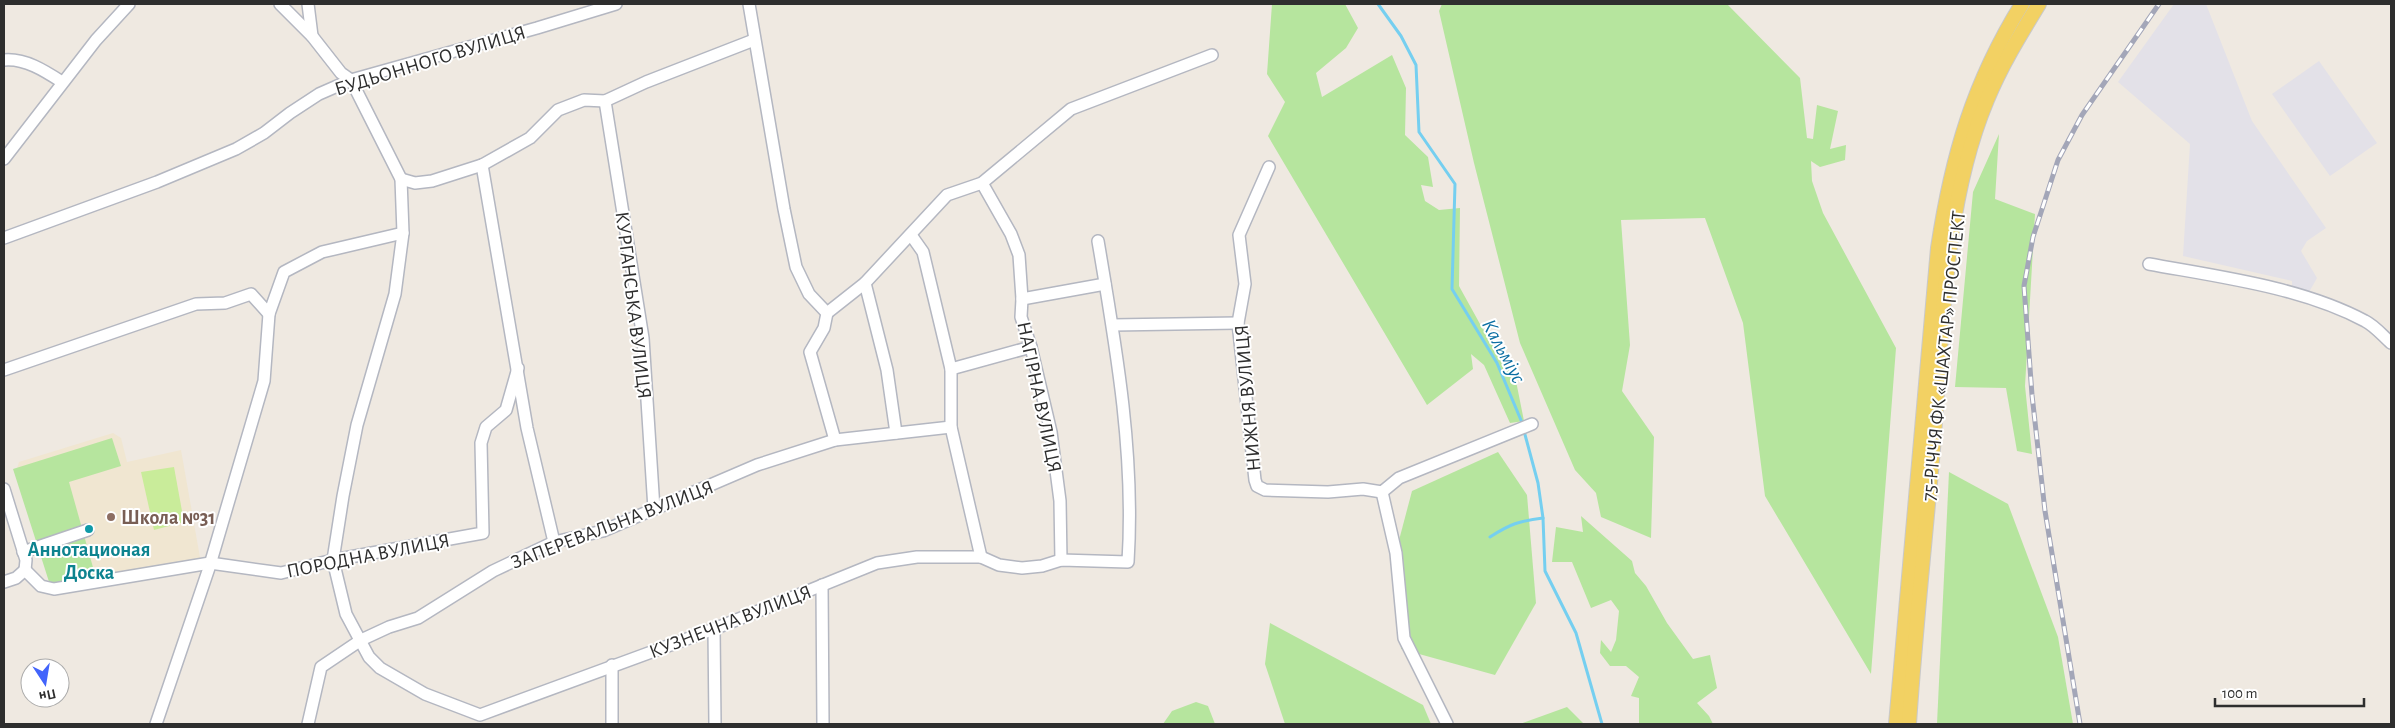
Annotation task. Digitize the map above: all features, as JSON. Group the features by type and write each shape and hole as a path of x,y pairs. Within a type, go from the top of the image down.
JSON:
{"main road":[{"name":"75-РІЧЧЯ ФК «ШАХТАР» ПРОСПЕКТ","path":"1896,724 1938,248 1946,192 1959,139 1977,93 2000,40 2022,4"},
{"name":"75-РІЧЧЯ ФК «ШАХТАР» ПРОСПЕКТ","path":"1909,724 1944,318 1957,205 1968,157 1986,100 2011,50 2039,4"}],"street":[{"path":"4,159 62,82 129,4"},
{"path":"280,4 312,36 341,73 351,80 401,179 403,233 396,294 357,425 333,560"},
{"path":"308,4 312,36"},
{"name":"БУДЬОННОГО ВУЛИЦЯ","path":"4,238 157,182 236,149 264,133 319,94 351,80 616,4"},
{"path":"749,4 784,209 796,267 809,294 827,313"},
{"path":"401,179 415,183 432,181 482,165 530,138 558,110 584,100 605,102 646,82 754,40"},
{"path":"835,440 810,352 824,328 827,313 865,283 947,195 982,183 1071,109 1212,55"},
{"path":"4,60 16,59 44,71 62,82"},
{"name":"КУРГАНСЬКА ВУЛИЦЯ","path":"605,102 643,338 654,509"},
{"name":"ПОРОДНА ВУЛИЦЯ","path":"482,165 527,428 554,542"},
{"name":"НИЖНЯ ВУЛИЦЯ","path":"1268,167 1238,235 1245,284 1238,323 1255,480 1258,486 1264,490 1328,492 1362,489 1382,492"},
{"name":"НАГІРНА ВУЛИЦЯ","path":"982,183 1011,234 1019,255 1022,299 1021,317 1031,347 1051,432 1060,501 1061,560"},
{"path":"156,724 210,563 264,381 269,314 284,272 322,252 403,233"},
{"path":"911,235 923,252 951,369 952,427 981,557"},
{"path":"1098,242 1114,325 1238,323"},
{"path":"2149,264 2262,284 2366,321 2391,343"},
{"path":"865,283 887,370 896,433"},
{"path":"1022,299 1105,284"},
{"path":"4,370 196,304 225,303 251,294 269,314"},
{"name":"КУЗНЕЧНА ВУЛИЦЯ","path":"333,560 346,614 369,657 380,668 398,680 425,694 480,715 714,629 877,564 917,557 981,557 999,565 1022,568 1042,566 1061,560 1128,562 1130,528 1124,406 1114,325"},
{"path":"951,369 1031,347"},
{"name":"ПОРОДНА ВУЛИЦЯ","path":"25,570 41,586 54,589 210,563 281,573 333,560 483,533 481,444 486,427 506,410 518,368"},
{"path":"1447,724 1404,638 1396,553 1382,492 1398,478 1532,424"},
{"name":"ЗАПЕРЕВАЛЬНА ВУЛИЦЯ","path":"308,724 321,667 361,640 389,627 418,618 493,571 554,542 603,531 757,466 835,440 952,427"},
{"path":"4,489 26,560 25,570 16,578 4,582"},
{"path":"23,552 88,530"},
{"path":"822,585 823,724"},
{"path":"714,629 715,724"},
{"path":"612,665 612,724"}],"shaded area":[{"path":"2174,4 2206,4 2252,121 2326,228 2307,241 2301,251 2317,278 2308,294 2292,289 2292,281 2183,256 2190,144 2118,82"},
{"path":"2319,61 2377,143 2330,176 2272,94"},
{"name":"Школа №31","path":"113,433 121,438 127,462 181,450 201,563 51,588 16,472 19,462"}],"green space":[{"path":"1272,4 1345,4 1358,28 1346,48 1316,73 1322,97 1392,55 1406,88 1405,135 1428,157 1433,187 1421,185 1425,201 1439,210 1460,208 1459,286 1480,324 1516,381 1524,421 1510,423 1484,365 1471,354 1473,369 1427,405 1268,136 1285,102 1267,74"},
{"path":"1442,4 1727,4 1800,78 1807,138 1813,139 1817,105 1838,111 1830,149 1846,145 1845,160 1820,167 1811,161 1812,181 1823,213 1896,348 1871,674 1765,496 1743,323 1705,218 1621,220 1630,345 1622,391 1654,437 1651,538 1601,517 1596,493 1575,470 1520,343 1474,163 1439,11"},
{"path":"1999,134 1995,199 2035,214 2025,386 2032,454 2017,451 2006,388 1955,387 1973,192"},
{"path":"112,438 121,466 69,482 96,578 51,588 13,469"},
{"path":"1498,452 1527,495 1536,603 1495,675 1401,649 1398,544 1412,491"},
{"path":"174,467 184,522 154,530 141,472"},
{"path":"1949,472 2008,504 2058,637 2073,724 1937,724"},
{"path":"1581,516 1632,561 1635,573 1646,586 1667,623 1693,659 1710,655 1717,688 1697,703 1709,716 1713,724 1639,724 1639,698 1631,696 1639,677 1626,666 1610,666 1600,653 1601,640 1611,652 1616,640 1619,611 1611,600 1591,608 1572,562 1552,562 1556,527 1583,532"},
{"path":"1270,623 1423,705 1431,724 1285,724 1265,664"},
{"path":"1196,702 1208,706 1215,724 1163,724 1172,711"},
{"path":"1567,707 1584,724 1520,724"}],"waterway":[{"name":"Кальміус","path":"1378,4 1401,36 1416,65 1419,132 1455,184 1452,289 1497,363 1523,425"},
{"name":"Кальміус","path":"1524,431 1538,483 1543,518 1545,571 1576,633 1602,724"},
{"path":"1490,537 1515,524 1543,518"}],"railway":[{"path":"2080,724 2045,511 2032,395 2024,286 2033,237 2058,160 2082,115 2159,4"}],"place":[{"name":"Школа №31","path":"111,517"},
{"name":"Аннотационая Доска","path":"89,529"}]}
